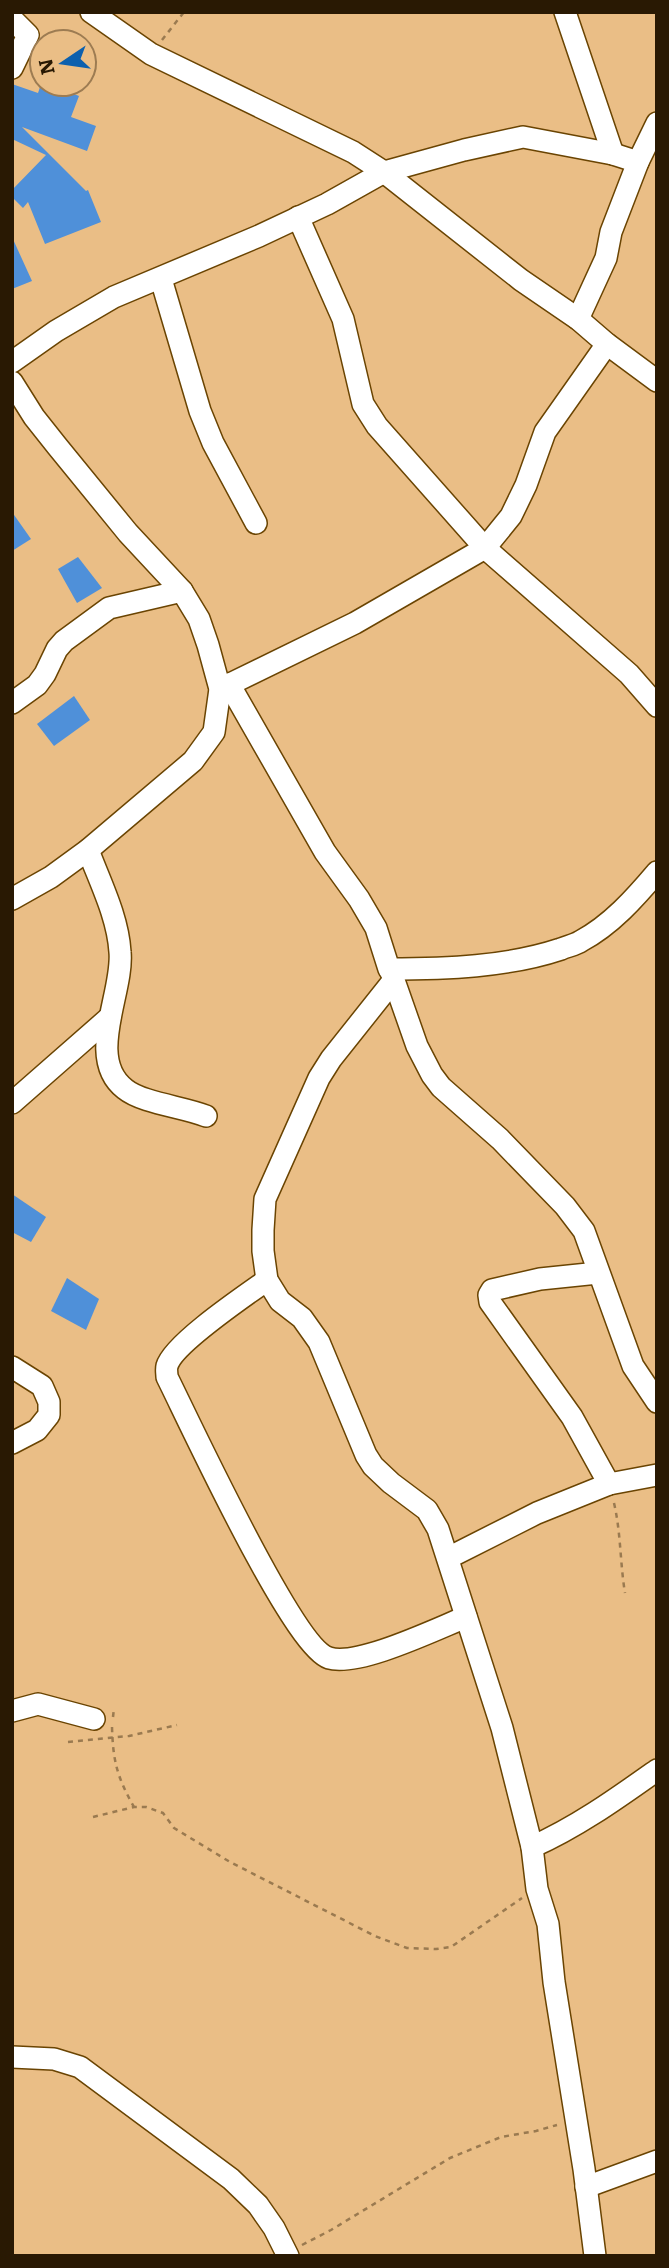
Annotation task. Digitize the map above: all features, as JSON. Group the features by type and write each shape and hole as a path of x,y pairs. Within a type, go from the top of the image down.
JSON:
{"street":[{"path":"91,12 151,54 353,152 384,172 521,281 578,319 657,381"},
{"path":"565,12 613,154"},
{"path":"12,19 28,35 12,68"},
{"path":"578,319 606,258 611,232 638,162 657,123"},
{"path":"12,362 56,331 114,297 298,218 384,172 523,137 613,154 638,162"},
{"path":"298,218 344,319 363,404 377,426 485,548 629,674 657,706"},
{"path":"161,279 200,411 213,443 256,523"},
{"path":"225,686 355,623 485,548 511,516 526,485 545,432 607,344"},
{"path":"12,383 34,417 65,456 128,533 182,591 199,619 225,686 325,852 376,928 417,1046 432,1075 441,1087 500,1139 584,1231 634,1366 657,1402"},
{"path":"12,703 37,685 64,641 109,608 182,591"},
{"path":"12,899 51,877 88,850 193,761 214,732 225,686"},
{"path":"88,850 113,920 120,951 118,983 107,1042 109,1063 120,1085 127,1091 206,1116"},
{"path":"595,2256 577,2120 554,1982 548,1924 537,1889 532,1847 502,1728 438,1529 427,1510 373,1466 319,1342 302,1318 280,1301 267,1280 263,1251 265,1199 319,1078 391,975 537,957 581,942 619,914 657,872"},
{"path":"12,1103 110,1017"},
{"path":"598,1273 540,1279 492,1290 489,1295 490,1302 572,1418 609,1484"},
{"path":"267,1280 192,1336 166,1368 167,1377 206,1456 284,1605 302,1631 326,1657 345,1660 382,1650 466,1617"},
{"path":"12,1367 42,1387 50,1402 49,1415 37,1430 12,1443"},
{"path":"448,1558 537,1513 609,1484 657,1475"},
{"path":"12,1712 38,1704 94,1719"},
{"path":"532,1847 585,1820 657,1770"},
{"path":"12,2057 54,2059 80,2067 231,2179 258,2205 274,2228 287,2255"},
{"path":"586,2187 657,2161"}],"path":[{"path":"151,54 184,12"},
{"path":"609,1484 620,1526 621,1570 625,1593"},
{"path":"114,1708 112,1738 119,1780 134,1807"},
{"path":"68,1742 112,1738 177,1725"},
{"path":"93,1817 134,1807 146,1807 163,1813 174,1828 230,1862 375,1936 407,1948 452,1947 537,1889"},
{"path":"287,2255 450,2158 500,2137 536,2132 577,2120"}],"building":[{"path":"12,84 28,90 28,98 78,98 71,117 96,126 87,151 22,127 86,191 88,190 101,222 45,244 28,202 23,208 12,197 12,190 46,155 12,139"},
{"path":"12,237 32,281 12,289"},
{"path":"12,512 31,539 12,551"},
{"path":"78,557 102,588 77,603 58,569"},
{"path":"74,696 90,720 54,746 37,724"},
{"path":"12,1194 46,1217 31,1242 12,1232"},
{"path":"67,1278 99,1299 86,1330 51,1311"}]}
